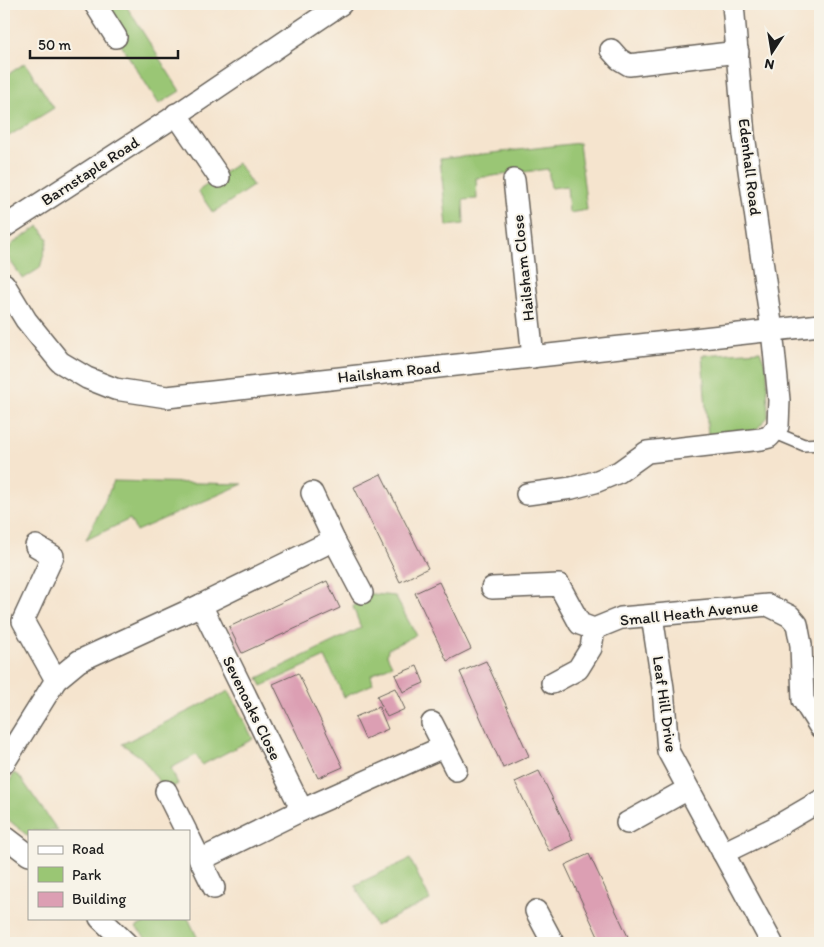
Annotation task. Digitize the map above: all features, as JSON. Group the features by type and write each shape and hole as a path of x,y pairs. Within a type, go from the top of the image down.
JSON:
{"street":[{"path":"95,4 116,37"},
{"name":"Barnstaple Road","path":"4,227 341,4"},
{"name":"Edenhall Road","path":"733,4 744,135 772,330 779,420 778,426 773,432"},
{"path":"610,50 629,65 738,52"},
{"path":"176,114 219,177"},
{"name":"Hailsham Close","path":"514,180 533,357"},
{"name":"Hailsham Road","path":"4,284 26,320 60,362 87,378 115,389 166,398 820,325"},
{"path":"527,494 572,488 595,482 620,472 647,452 761,439 769,437 773,432"},
{"path":"312,493 362,593"},
{"path":"4,763 56,680 79,662 202,605 334,540"},
{"path":"36,546 53,556 23,621 56,680"},
{"path":"492,588 558,585 580,624 594,630 591,648 578,669 552,683"},
{"name":"Sevenoaks Close","path":"202,605 302,810"},
{"name":"Small Heath Avenue","path":"594,630 621,618 768,605 790,616 797,624 801,644 803,700 820,727"},
{"name":"Leaf Hill Drive","path":"652,616 663,688 668,751 772,943"},
{"path":"432,723 456,770"},
{"path":"200,860 302,810 443,747"},
{"path":"627,822 688,789"},
{"path":"166,791 186,830"},
{"path":"724,853 820,802"},
{"path":"4,836 28,854"},
{"path":"190,839 214,888"},
{"path":"536,911 544,940"},
{"path":"102,920 126,943"}],"lane":[{"path":"773,432 804,445 820,444"}],"green space":[{"path":"103,4 125,4 180,91 159,104 116,37"},
{"path":"25,63 54,108 4,139 4,77"},
{"path":"579,143 587,210 569,213 567,186 551,188 548,169 476,178 477,199 463,200 464,224 447,226 440,159"},
{"path":"238,163 253,186 213,213 198,191"},
{"path":"39,226 48,239 40,268 23,279 6,255 12,244"},
{"path":"760,351 767,369 768,417 755,431 708,436 702,355"},
{"path":"114,481 243,484 136,531 130,519 86,540"},
{"path":"362,593 395,596 416,635 388,649 387,655 392,665 371,675 373,684 344,697 325,657 262,686 258,678 361,628 353,607"},
{"path":"229,691 253,739 202,765 196,755 171,768 178,784 166,791 142,758 122,744"},
{"path":"14,773 20,777 57,830 28,830 28,836 4,816 4,793"},
{"path":"410,859 430,900 375,926 355,885"},
{"path":"150,920 189,920 200,943 150,943 136,927"}],"building":[{"path":"381,474 428,568 400,582 354,487"},
{"path":"327,581 340,608 242,653 229,627"},
{"path":"439,582 471,649 447,661 415,593"},
{"path":"486,661 529,756 503,768 460,672"},
{"path":"417,666 424,683 403,692 395,675"},
{"path":"298,673 343,767 318,778 273,684"},
{"path":"395,688 405,709 387,717 377,696"},
{"path":"379,707 388,729 365,739 355,717"},
{"path":"539,771 573,840 549,851 515,782"},
{"path":"589,854 631,943 601,943 565,865"}]}
